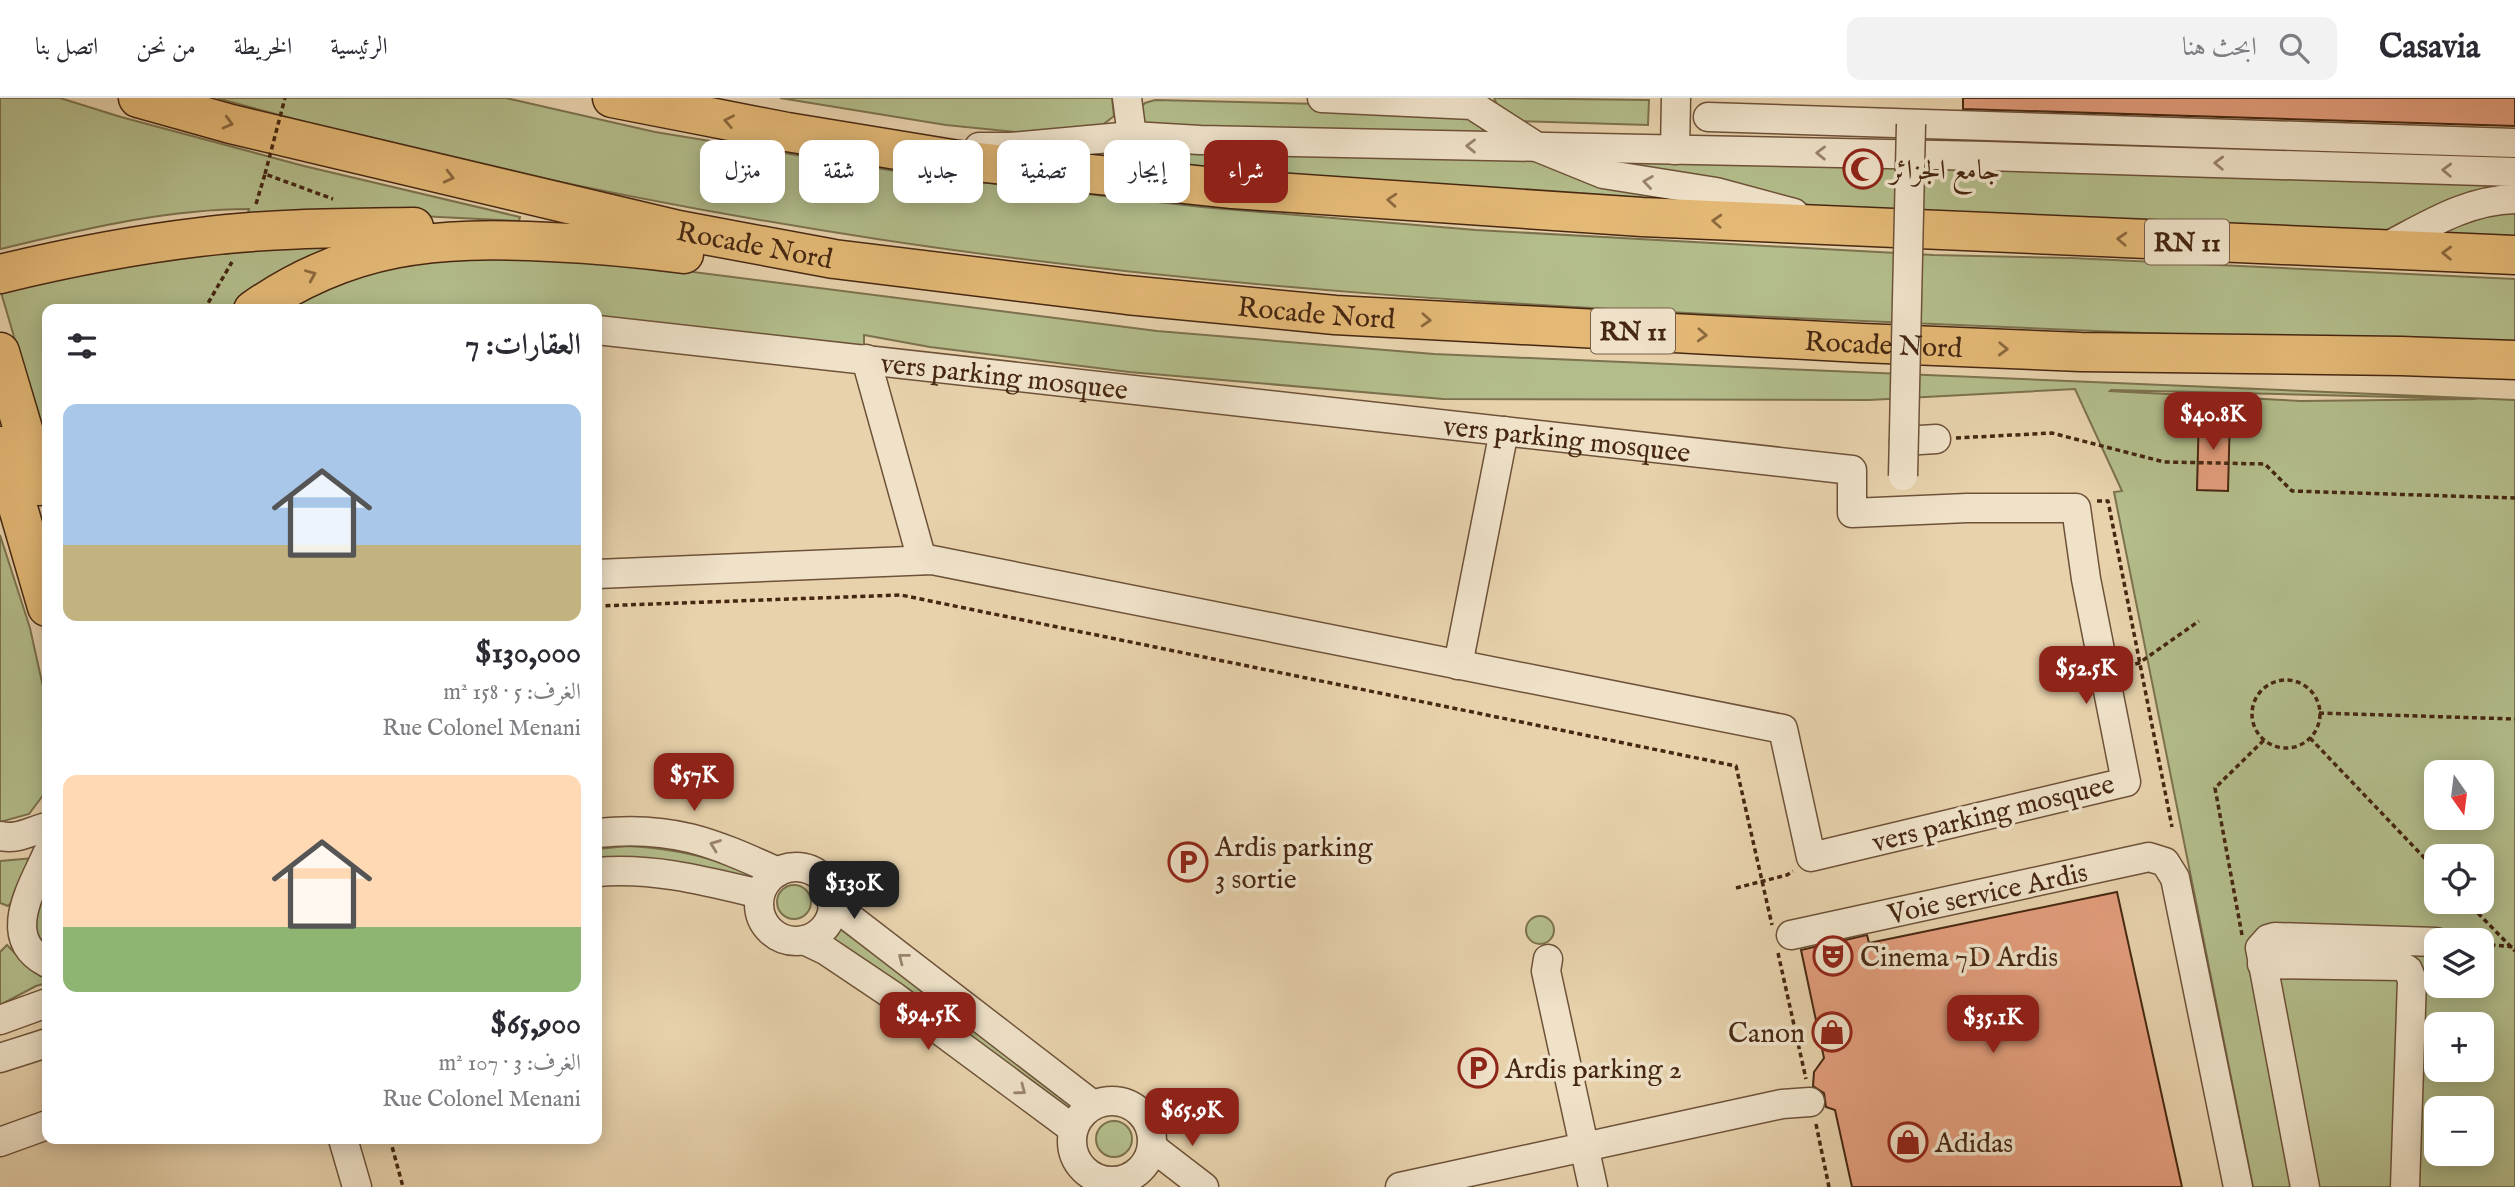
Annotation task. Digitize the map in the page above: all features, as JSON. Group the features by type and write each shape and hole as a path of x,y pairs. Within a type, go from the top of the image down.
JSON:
{"highway":[{"name":"Rocade Nord","path":"138,98 232,124 526,196 678,230 827,258 1072,289 1335,315 1542,327 2055,351 2515,360"},
{"name":"RN 11","path":"616,99 787,132 958,160 1233,189 1642,218 2515,255"},
{"path":"13,263 202,236 287,230 477,228 597,244"},
{"path":"262,304 315,273 369,254 400,247 472,240 642,248 942,290 1118,308 1260,318 1335,315"},
{"name":"RN 11","path":"2055,351 2160,365 2344,372 2515,387"},
{"path":"0,352 42,494"},
{"path":"0,446 42,610"},
{"path":"0,508 42,616"}],"street":[{"path":"1127,98 1132,136"},
{"path":"1322,98 1465,103 1489,110 1539,148 1603,174 1716,192 1858,228"},
{"path":"1675,150 1676,98"},
{"path":"1708,117 2515,143"},
{"path":"1903,476 1911,124"},
{"path":"787,132 828,128 865,130 992,147 1132,136 1539,148 1986,156 2515,172"},
{"path":"2380,250 2433,221 2462,209 2495,200 2515,199"},
{"path":"13,263 150,227 262,215"},
{"name":"vers parking mosquee","path":"602,331 1852,470 1852,513 1967,508 2076,508 2086,579 2126,782 1811,857"},
{"path":"866,359 922,560"},
{"path":"1458,664 1504,431"},
{"path":"1904,441 1936,439"},
{"path":"602,573 922,560 946,562 1783,729 1811,857"},
{"path":"0,836 9,838 42,829"},
{"path":"602,833 644,830 675,833 704,840 778,872"},
{"name":"Voie service Ardis","path":"1780,938 2149,857 2165,862 2175,878 2238,1187"},
{"path":"42,866 24,907 10,927 28,949 42,959"},
{"path":"804,940 823,928 831,916 831,892 818,874 805,868 790,867 768,880 760,894 762,920 771,931 778,937 804,940 825,950 892,995 1073,1129"},
{"path":"602,872 643,871 680,876 760,894"},
{"path":"832,904 1093,1105"},
{"path":"2305,1187 2260,948 2268,939 2274,937 2424,942"},
{"path":"1548,959 1546,971 1592,1187"},
{"path":"2262,964 2401,966 2410,973 2412,980 2406,1187"},
{"path":"0,1020 42,1005"},
{"path":"0,1058 42,1045"},
{"path":"1108,1100 1125,1102 1137,1109 1148,1122 1152,1147 1141,1181 1104,1181 1090,1175 1074,1157 1071,1143 1073,1129 1082,1113 1093,1105 1108,1100"},
{"path":"1400,1187 1782,1104 1811,1102"},
{"path":"0,1142 42,1127"},
{"path":"344,1144 357,1187"},
{"path":"1152,1147 1204,1187"}],"path":[{"path":"262,215 265,174 285,98"},
{"path":"265,174 342,202"},
{"path":"1936,439 2052,433 2164,462 2265,464 2292,491 2515,498"},
{"path":"602,606 901,595 1736,766 1762,881 1780,938 1829,1187"},
{"path":"2104,672 2139,663 2199,621"},
{"path":"2139,663 2172,827"},
{"path":"2286,680 2308,688 2315,698 2319,713 2315,732 2310,738 2297,746 2285,748 2264,740 2256,731 2252,720 2256,697 2274,682 2286,680"},
{"path":"2319,713 2515,719"},
{"path":"2310,738 2424,857"},
{"path":"1736,888 1787,874 1811,857"},
{"path":"2479,914 2513,948"},
{"path":"2494,946 2513,948"},
{"path":"391,1144 404,1187"}],"green space":[{"path":"0,98 60,98 304,166 520,217 519,221 399,215 260,214 248,213 249,209 218,210 123,222 0,249"},
{"path":"217,98 506,98 655,132 704,140 700,140 700,203 785,203 785,153 799,155 799,203 879,203 879,168 893,171 893,203 983,203 983,182 997,184 997,203 1090,203 1090,194 1104,196 1104,203 1167,203 1476,230 1933,255 2071,258 2515,279 2515,349 1761,317 1507,303 1128,272 877,239 627,196 380,141"},
{"path":"780,98 1112,98 1114,116 1101,126 1034,134 946,125"},
{"path":"1494,98 1649,100 1648,125 1512,121 1499,109"},
{"path":"1155,100 1440,107 1476,121 1487,135 1147,127 1136,112 1145,103"},
{"path":"1539,148 2515,172 2515,192 2396,234 1769,206 1313,177 1288,175 1288,149"},
{"path":"1090,149 1104,149 1104,158 1090,156"},
{"path":"1190,149 1204,149 1204,167 1190,166"},
{"path":"2515,203 2515,238 2430,235"},
{"path":"387,234 248,304 42,304 42,432 0,289 160,253"},
{"path":"567,256 1157,331 1434,354 2515,400 2515,1187 2253,1187 2114,492 2122,491 2075,389 1869,400 1443,399 1129,372 930,347 864,335 864,351 602,322 602,304 284,304 395,258","holes":["2111,390 2476,399 2301,401"]},
{"path":"0,535 30,628 42,682 42,797 29,814 0,822"},
{"path":"628,846 662,849 693,855 755,874 750,884 702,868 666,860 602,862 602,849"},
{"path":"35,858 16,898 8,906 0,903 0,861"},
{"path":"794,885 806,890 811,902 806,914 794,919 782,914 777,902 782,890"},
{"path":"42,895 42,944 36,934 37,908"},
{"path":"1540,916 1550,920 1554,930 1550,940 1540,944 1530,940 1526,930 1530,920"},
{"path":"839,928 1079,1105 1071,1115 831,938"},
{"path":"7,945 28,967 42,974 42,984 0,1005 0,952"},
{"path":"1114,1121 1127,1126 1132,1139 1127,1152 1114,1157 1101,1152 1096,1139 1101,1126"}],"building":[{"path":"1963,98 2515,98 2515,126 1963,109"},
{"path":"2199,412 2230,413 2228,491 2197,490"},
{"path":"2117,892 2182,1187 1852,1187 1835,1110 1826,1107 1824,1093 1813,1086 1814,1072 1824,1058 1801,950 1867,935 1869,943"}],"place":[{"name":"جامع الجزائر","path":"1863,169"},
{"name":"Ardis parking 3 sortie","path":"1188,862"},
{"name":"Cinema 7D Ardis","path":"1833,956"},
{"name":"Canon","path":"1832,1032"},
{"name":"Ardis parking 2","path":"1478,1068"},
{"name":"Adidas","path":"1908,1142"}]}
